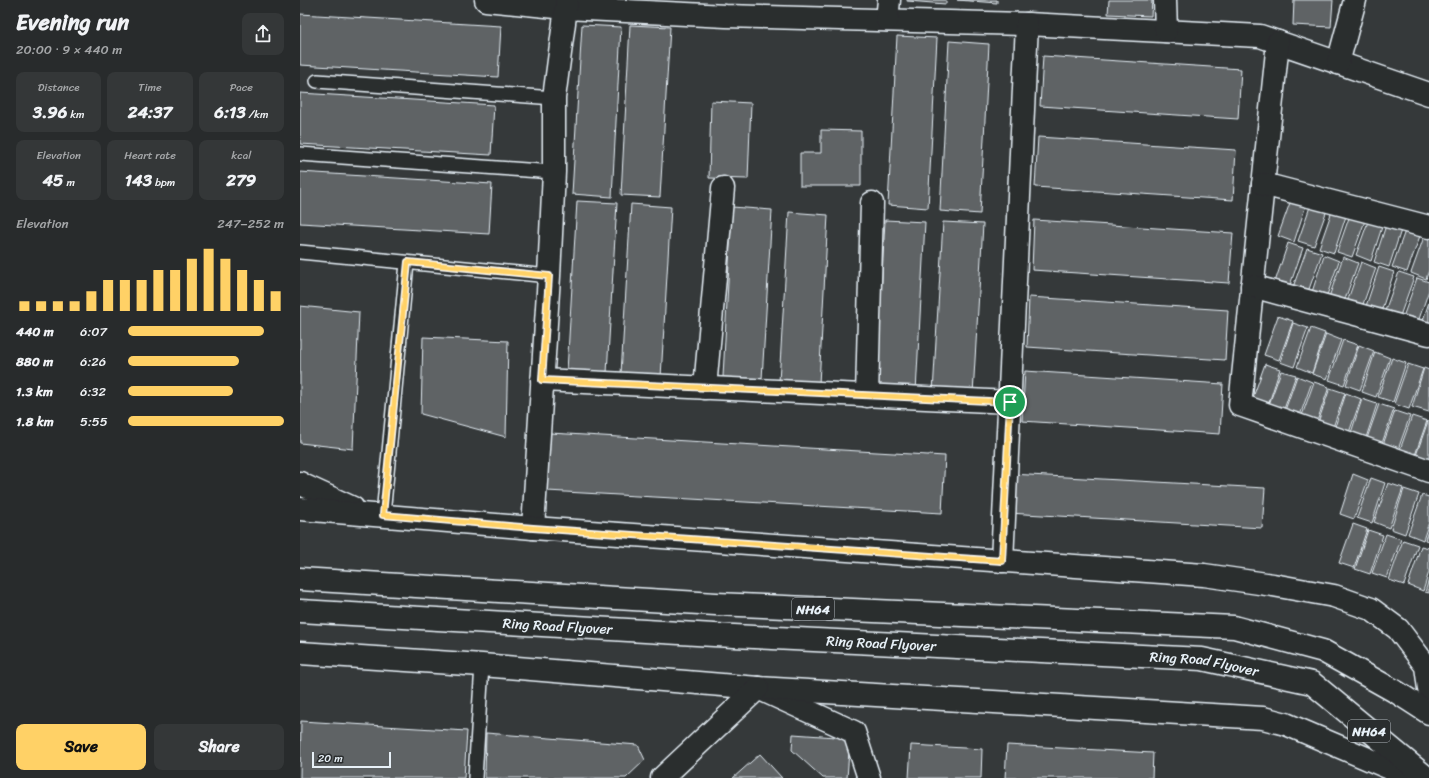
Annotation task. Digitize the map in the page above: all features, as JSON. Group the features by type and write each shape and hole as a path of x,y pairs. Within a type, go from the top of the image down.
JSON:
{"main road":[{"path":"486,0 567,4 726,8 888,10 1027,24 1260,36 1429,94"},
{"path":"1165,0 1166,31"},
{"path":"1338,63 1355,0"},
{"path":"533,528 549,276 554,172 554,98 567,4"},
{"path":"1002,561 1027,24"},
{"path":"1278,42 1240,405 1429,471"},
{"path":"1263,184 1429,227"},
{"path":"705,388 723,188"},
{"path":"867,396 872,203"},
{"path":"1252,286 1429,334"},
{"path":"542,380 1010,402"},
{"path":"300,483 374,514"},
{"path":"300,509 533,528 1204,575 1273,585 1334,596 1371,609 1398,629 1426,666 1429,689"},
{"name":"NH64","path":"300,579 740,605 1234,628 1323,651 1398,693 1429,713"},
{"name":"Ring Road Flyover","path":"300,611 714,635 1202,660 1312,683 1427,778"},
{"path":"300,653 482,665 758,688 1263,718 1286,724 1413,778"},
{"path":"673,775 758,688"},
{"path":"758,688 854,732 869,778"}],"lane":[{"path":"317,81 554,98"},
{"path":"300,154 554,172"},
{"path":"300,252 549,276"},
{"path":"374,514 408,262"},
{"path":"475,778 482,665"}],"building":[{"path":"946,0 946,4 907,1"},
{"path":"957,0 997,0 997,3"},
{"path":"1109,0 1152,0 1151,16 1108,14"},
{"path":"1294,0 1333,0 1331,27 1293,25"},
{"path":"300,14 501,26 498,77 300,65"},
{"path":"582,25 621,27 612,197 572,194"},
{"path":"630,25 670,27 660,197 621,195"},
{"path":"897,36 937,38 928,208 888,205"},
{"path":"949,41 989,44 980,214 940,211"},
{"path":"1043,56 1241,69 1238,119 1040,106"},
{"path":"300,93 494,105 491,155 300,144"},
{"path":"711,101 751,103 748,179 709,178"},
{"path":"821,130 861,131 861,186 800,186 800,153 821,153"},
{"path":"1038,137 1236,150 1233,200 1035,187"},
{"path":"300,172 492,184 489,234 300,223"},
{"path":"1292,197 1307,202 1294,242 1278,236"},
{"path":"577,201 617,203 607,373 567,371"},
{"path":"1312,201 1328,207 1314,246 1298,241"},
{"path":"631,204 671,207 661,377 621,374"},
{"path":"732,207 772,210 762,379 723,377"},
{"path":"1333,208 1347,213 1334,253 1319,248"},
{"path":"789,212 828,215 819,384 779,382"},
{"path":"1351,212 1366,218 1352,257 1337,252"},
{"path":"1370,216 1384,221 1371,261 1356,255"},
{"path":"885,220 925,222 916,392 876,389"},
{"path":"1034,220 1233,233 1229,283 1032,270"},
{"path":"943,222 983,224 973,394 933,392"},
{"path":"1387,222 1402,227 1389,267 1374,262"},
{"path":"1406,228 1421,233 1407,272 1392,267"},
{"path":"1425,234 1429,236 1429,270 1426,279 1411,273"},
{"path":"1288,243 1303,248 1289,288 1275,282"},
{"path":"1307,248 1322,253 1308,292 1293,287"},
{"path":"1324,255 1339,261 1325,301 1311,295"},
{"path":"1343,257 1358,263 1344,302 1329,297"},
{"path":"1361,262 1376,268 1362,307 1347,302"},
{"path":"1379,267 1394,272 1381,312 1366,306"},
{"path":"1399,272 1414,277 1400,316 1385,311"},
{"path":"1417,278 1429,282 1429,290 1418,322 1403,317"},
{"path":"1029,297 1228,310 1225,360 1027,347"},
{"path":"1429,302 1429,325 1422,323"},
{"path":"300,306 359,312 353,449 300,443"},
{"path":"1278,316 1293,321 1279,360 1264,355"},
{"path":"1293,323 1308,328 1294,367 1280,362"},
{"path":"1311,328 1325,333 1312,373 1297,367"},
{"path":"1326,334 1341,340 1327,379 1312,374"},
{"path":"423,337 508,341 506,437 421,414"},
{"path":"1343,340 1358,345 1344,385 1329,380"},
{"path":"1359,345 1374,351 1360,390 1346,385"},
{"path":"1375,352 1390,358 1376,397 1362,392"},
{"path":"1392,358 1406,363 1393,402 1378,397"},
{"path":"1265,364 1280,369 1267,409 1251,403"},
{"path":"1408,364 1423,369 1409,409 1394,404"},
{"path":"1424,368 1429,370 1429,412 1412,407"},
{"path":"1025,371 1223,384 1220,434 1022,421"},
{"path":"1281,371 1296,375 1282,415 1267,410"},
{"path":"1297,376 1312,382 1298,421 1283,416"},
{"path":"1314,382 1329,387 1315,427 1300,421"},
{"path":"1330,388 1345,393 1331,433 1316,428"},
{"path":"1346,393 1361,399 1347,438 1333,433"},
{"path":"1362,399 1377,404 1364,444 1349,439"},
{"path":"1379,404 1394,409 1380,449 1365,444"},
{"path":"1395,411 1410,416 1396,455 1381,450"},
{"path":"1412,416 1427,421 1413,461 1398,455"},
{"path":"1428,421 1429,422 1429,466 1414,461"},
{"path":"550,433 945,456 942,513 547,491"},
{"path":"1011,474 1265,488 1262,528 1008,513"},
{"path":"1353,474 1368,480 1354,519 1340,514"},
{"path":"1371,478 1385,483 1372,523 1357,518"},
{"path":"1388,483 1403,488 1389,528 1374,522"},
{"path":"1404,489 1419,494 1405,534 1391,529"},
{"path":"1422,495 1429,497 1429,522 1423,540 1408,534"},
{"path":"1353,524 1367,529 1354,568 1339,563"},
{"path":"1429,527 1429,541 1425,540"},
{"path":"1368,530 1383,535 1370,574 1355,569"},
{"path":"1386,534 1401,539 1387,578 1372,573"},
{"path":"1403,540 1418,545 1404,585 1389,580"},
{"path":"1421,546 1429,548 1429,572 1423,591 1408,585"},
{"path":"1429,579 1429,593 1425,592"},
{"path":"301,721 467,731 464,778 300,778"},
{"path":"486,733 638,745 645,760 626,778 485,778"},
{"path":"793,734 850,738 847,778 823,778 792,750"},
{"path":"911,745 982,749 981,778 909,778"},
{"path":"1007,745 1153,753 1152,778 1005,778"},
{"path":"760,754 782,778 733,778"}],"route":[{"path":"408,262 549,276 542,380 1010,402 1002,561 533,528 383,515 408,262"}]}
